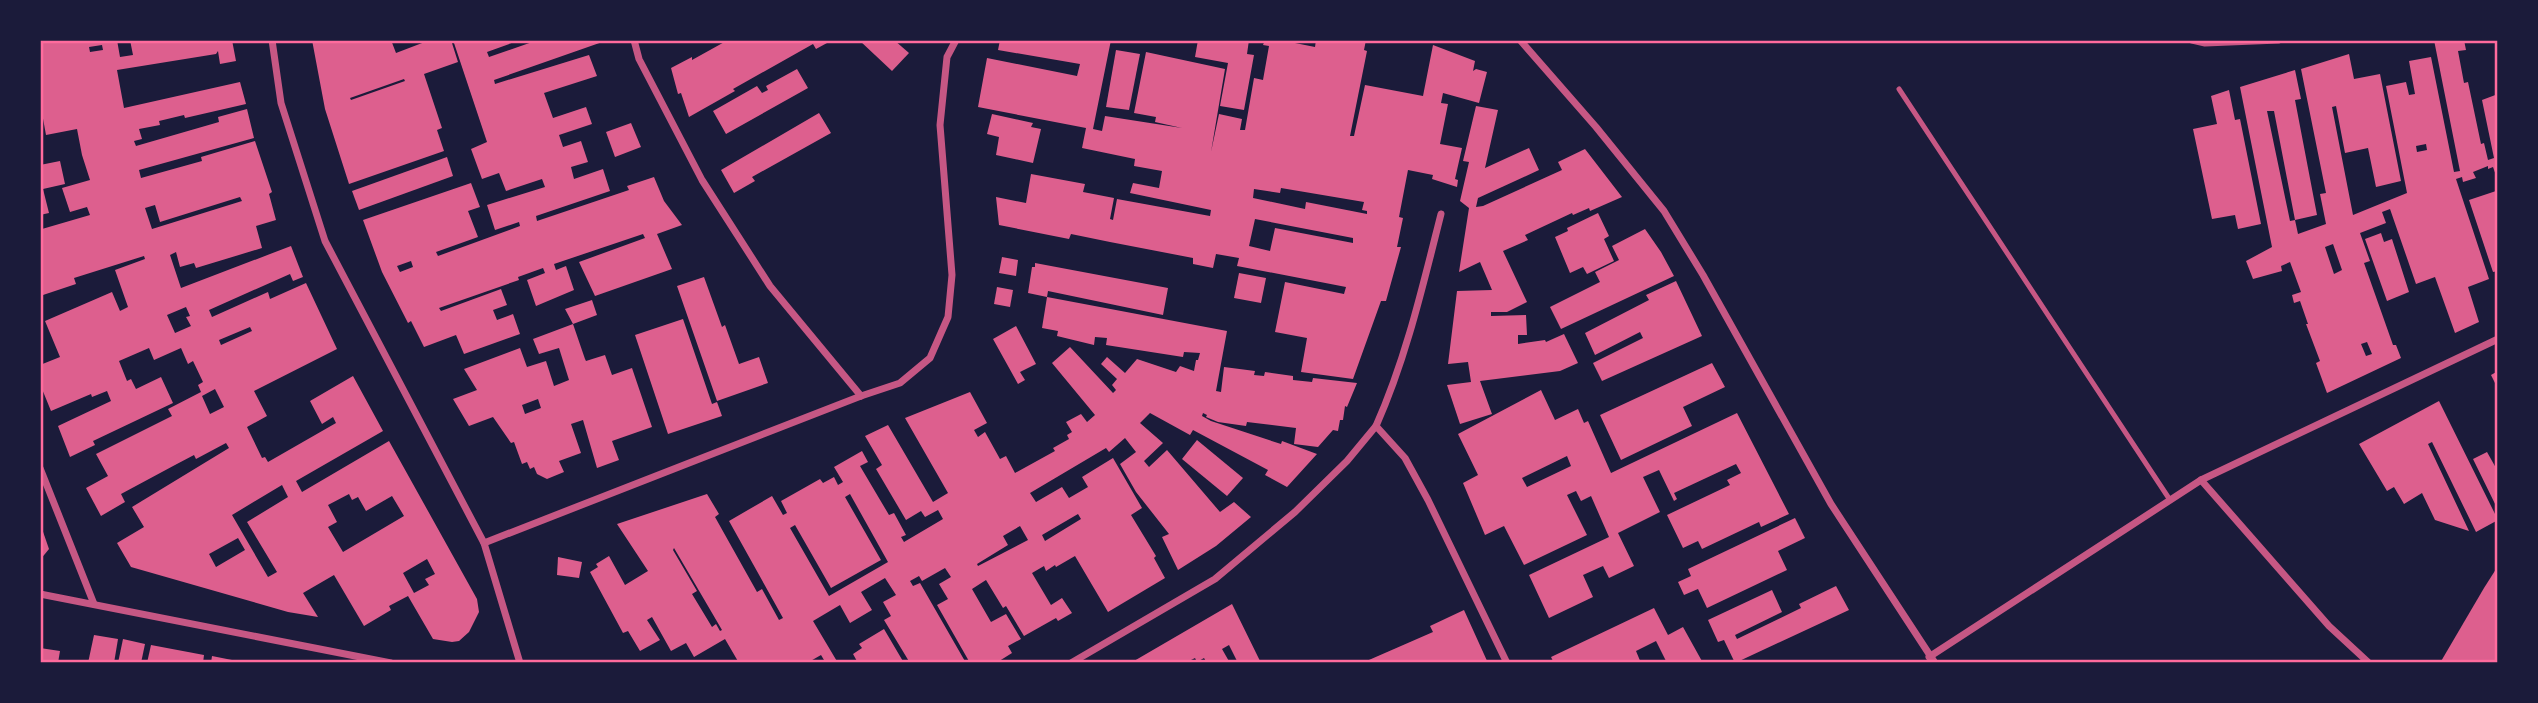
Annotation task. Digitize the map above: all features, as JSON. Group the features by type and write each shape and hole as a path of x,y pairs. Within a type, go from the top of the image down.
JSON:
{"street":[{"path":"272,40 281,103 325,241 484,543 520,663"},
{"path":"634,40 639,59 702,180 770,286 861,396"},
{"path":"484,543 900,383 930,358 948,317 952,275 940,125 947,57 956,40"},
{"path":"1520,40 1664,211 1703,275 1830,504 1932,660 2201,480 2498,339"},
{"path":"2192,40 2206,43 2279,40"},
{"path":"1071,663 1215,579 1295,512 1347,461 1376,426 1390,394 1420,296 1441,214"},
{"path":"1376,426 1405,458 1507,663"},
{"path":"40,467 94,604"},
{"path":"2201,480 2329,626 2369,663"},
{"path":"40,594 391,663"}],"lane":[{"path":"1899,89 2170,500"}],"building":[{"path":"40,40 117,40 120,57 133,55 130,40 232,40 236,61 220,64 218,51 216,54 117,70 124,108 240,82 246,104 159,121 160,125 139,129 142,139 134,141 136,146 219,122 218,117 247,109 254,138 139,170 141,178 202,161 201,157 255,141 272,192 269,194 276,220 256,226 262,248 196,268 194,263 180,267 176,252 170,255 181,288 291,246 303,277 293,281 290,274 209,310 212,317 268,292 270,299 306,283 337,349 254,391 267,416 247,427 262,458 265,457 268,462 336,423 333,417 322,424 310,401 353,376 383,431 296,481 302,492 389,441 477,599 479,612 469,632 459,641 433,639 408,596 389,606 391,610 364,626 334,575 303,593 318,617 288,612 131,567 117,543 144,527 132,507 229,448 226,443 196,459 194,455 175,465 121,494 125,502 101,516 86,488 108,476 96,454 172,416 168,409 201,392 198,385 203,382 193,361 188,364 181,348 154,360 149,348 119,361 127,381 131,379 136,389 161,377 173,403 93,441 95,445 70,457 58,426 111,401 107,391 92,397 91,394 51,411 40,384 40,365 60,357 45,321 112,292 120,311 128,307 115,270 145,259 144,256 74,278 76,284 40,296 42,229 90,215 87,207 70,212 62,188 90,180 77,129 46,135 40,102","holes":["102,45 103,50 90,52 89,47","240,197 242,201 152,229 145,208 155,205 160,222","186,307 190,316 186,317 191,326 175,333 167,315","250,327 252,331 221,345 219,340","215,389 224,407 210,414 202,396","282,485 288,497 247,522 277,572 268,577 232,515","349,494 352,500 358,497 366,511 392,496 404,516 343,552 328,527 337,522 328,505","238,538 245,550 216,567 209,554","427,559 435,574 425,579 429,585 414,593 403,573"]},
{"path":"312,40 391,40 396,53 430,40 451,40 458,62 424,74 442,128 437,130 444,151 349,184 325,109","holes":["404,79 405,81 351,100 350,98"]},
{"path":"453,40 520,40 487,52 489,57 538,40 608,40 494,80 495,84 589,55 597,76 544,93 553,118 586,107 592,124 559,135 563,147 581,141 588,162 571,167 574,179 603,169 610,191 536,216 537,221 629,190 627,186 654,177 664,201 682,225 657,234 672,269 595,296 579,262 645,238 643,234 554,264 556,270 566,266 574,290 536,306 527,280 545,273 543,268 518,277 519,280 439,308 441,311 501,289 507,305 493,310 497,320 513,314 520,334 464,354 456,335 424,347 411,321 408,323 382,272 363,220 471,183 480,207 468,211 478,237 436,252 438,256 520,226 519,222 495,230 487,205 545,187 542,179 506,191 499,173 482,179 471,149 487,142","holes":["411,261 413,267 400,272 397,266"]},
{"path":"728,40 825,40 827,43 816,49 813,44 689,117 681,93 678,94 671,68"},
{"path":"859,40 894,40 909,53 892,71"},
{"path":"1000,40 1111,40 1093,129 1102,131 1105,116 1182,128 1155,122 1156,117 1134,113 1146,52 1225,69 1211,152 1219,114 1242,119 1240,130 1245,130 1254,78 1263,80 1269,46 1263,45 1265,40 1315,47 1316,40 1366,40 1364,50 1367,51 1350,136 1354,136 1365,85 1423,96 1433,45 1475,61 1473,71 1476,69 1487,72 1479,103 1443,93 1441,103 1448,104 1440,144 1462,148 1455,179 1458,180 1457,187 1432,179 1433,175 1408,170 1399,217 1403,218 1397,247 1401,247 1386,301 1381,301 1353,379 1301,372 1307,338 1275,332 1285,282 1344,294 1346,287 1237,266 1239,258 1216,254 1213,268 1193,264 1193,258 1071,234 1069,239 999,225 996,197 1026,203 1031,174 1085,184 1083,192 1114,198 1110,219 1113,220 1117,199 1210,216 1211,210 1130,193 1133,183 1159,188 1162,171 1134,166 1135,159 1082,148 1086,128 978,107 987,58 1077,76 1080,64 998,50","holes":["1281,188 1364,202 1362,210 1367,211 1367,214 1306,202 1305,209 1253,198 1254,189 1280,193","1255,219 1353,238 1353,243 1275,228 1270,251 1249,246"]},
{"path":"1198,40 1249,40 1247,54 1254,55 1244,110 1220,106 1228,63 1195,57"},
{"path":"2434,40 2464,40 2466,50 2458,51 2464,83 2468,82 2481,144 2484,143 2488,160 2494,158 2482,100 2498,94 2498,181 2493,167 2488,169 2488,166 2473,172 2476,178 2463,182 2462,177 2456,179 2489,279 2468,287 2479,322 2455,333 2435,277 2416,284 2390,209 2382,212 2386,223 2360,233 2370,261 2364,263 2393,345 2396,345 2401,358 2327,393 2316,363 2320,361 2300,301 2294,303 2292,295 2301,292 2290,262 2281,266 2282,271 2253,279 2246,261 2272,247 2240,87 2295,70 2301,99 2295,100 2317,215 2295,220 2298,234 2326,224 2320,194 2326,193 2301,69 2349,54 2354,79 2380,74 2401,181 2376,187 2368,148 2345,153 2336,106 2332,107 2353,215 2407,193 2386,86 2406,82 2409,95 2415,94 2409,61 2431,57 2454,172 2460,171","holes":["2267,111 2274,111 2295,220 2290,221","2426,144 2427,150 2417,152 2416,146","2333,244 2342,270 2334,274 2325,247","2367,342 2372,354 2366,356 2361,344"]},
{"path":"1116,50 1140,54 1129,110 1106,107"},
{"path":"797,69 808,88 726,134 713,111 757,86 762,93 768,90 766,86"},
{"path":"2229,90 2235,120 2240,119 2261,224 2238,229 2235,215 2212,219 2193,129 2217,124 2211,96"},
{"path":"1476,106 1498,110 1485,168 1529,148 1539,170 1478,198 1476,207 1562,170 1558,162 1585,149 1622,197 1590,211 1589,208 1573,215 1572,213 1525,235 1528,240 1503,251 1527,302 1507,312 1491,312 1491,316 1526,315 1527,335 1518,335 1518,344 1546,342 1564,334 1578,363 1560,371 1480,381 1492,414 1460,424 1447,385 1471,382 1468,362 1448,364 1457,291 1492,290 1480,262 1459,272 1469,208 1460,201 1469,162 1463,161"},
{"path":"819,113 831,133 752,177 755,181 734,193 721,170"},
{"path":"992,114 1033,123 1031,127 1041,129 1033,163 996,155 999,137 987,134"},
{"path":"631,123 641,147 615,157 606,132"},
{"path":"447,157 453,176 359,210 352,191"},
{"path":"60,161 65,184 43,189 49,213 40,215 40,165"},
{"path":"2496,191 2498,271 2493,272 2469,200"},
{"path":"1598,213 1609,236 1604,239 1614,261 1587,274 1583,267 1570,273 1555,237"},
{"path":"1645,229 1674,276 1561,329 1550,307 1600,282 1595,272 1619,260 1612,246"},
{"path":"2381,233 2384,242 2392,239 2409,292 2387,301 2365,239"},
{"path":"1002,257 1018,260 1016,276 999,273"},
{"path":"1035,263 1168,288 1163,315 1048,291 1047,297 1028,293"},
{"path":"1239,273 1266,278 1261,303 1234,298"},
{"path":"704,277 739,364 759,357 768,383 717,401 677,286"},
{"path":"1676,281 1702,336 1602,381 1593,363 1643,338 1640,332 1595,355 1585,333 1649,300 1646,295"},
{"path":"997,287 1013,290 1010,307 994,304"},
{"path":"1047,297 1227,331 1216,391 1221,392 1224,367 1255,371 1254,375 1264,376 1265,372 1293,376 1293,380 1312,382 1313,378 1357,383 1347,407 1345,406 1338,431 1333,430 1318,447 1294,444 1296,428 1247,422 1246,426 1218,422 1203,413 1202,416 1211,421 1317,454 1287,487 1265,475 1268,470 1193,430 1190,435 1150,413 1140,423 1163,443 1144,461 1149,467 1167,450 1220,512 1234,502 1251,517 1216,546 1178,570 1162,537 1169,534 1136,492 1120,464 1136,452 1125,438 1109,452 1106,448 1030,493 1036,502 1062,487 1069,498 1088,487 1082,477 1113,458 1142,508 1131,515 1156,556 1154,558 1165,578 1108,612 1075,556 1046,571 1044,566 1032,573 1051,605 1062,598 1072,613 1058,621 1056,618 1024,636 986,580 972,589 991,622 1006,614 1021,639 1008,646 1012,653 996,663 970,663 937,605 948,599 939,584 951,577 945,568 922,581 919,576 910,581 913,586 920,583 966,663 910,663 884,620 891,616 883,602 896,595 885,578 861,592 872,610 850,623 840,605 813,621 838,663 819,663 824,660 821,655 807,663 739,663 725,639 694,657 686,643 671,651 652,617 647,620 660,640 640,651 628,631 623,633 590,572 598,567 596,564 609,556 625,585 648,571 617,524 707,494 719,514 715,517 757,592 762,589 779,620 783,618 729,521 772,496 783,515 787,513 781,501 820,479 823,483 834,477 838,485 843,482 834,467 862,451 868,462 860,466 889,515 894,513 906,535 901,537 904,542 943,519 938,510 925,517 921,511 906,520 876,469 882,465 865,436 888,425 933,502 948,493 905,418 970,392 987,423 974,430 978,437 985,432 1000,459 1006,456 1015,473 1055,451 1053,448 1069,439 1067,435 1072,432 1066,422 1081,414 1087,422 1095,415 1052,363 1070,347 1113,393 1116,390 1112,385 1117,379 1101,364 1107,357 1125,373 1137,359 1176,372 1180,366 1194,371 1200,353 1184,352 1183,357 1106,345 1107,338 1095,337 1094,345 1057,336 1058,331 1042,328","holes":["850,494 888,562 829,596 790,528 795,525 831,588 881,560 845,497","1078,514 1081,519 1045,541 1042,535","1020,526 1028,540 978,566 977,564 1008,545 1003,536","674,548 722,630 720,631 716,624 712,627 692,594 697,591"]},
{"path":"592,300 597,315 573,324 565,309"},
{"path":"683,319 712,404 717,402 722,416 668,434 635,335"},
{"path":"573,324 586,361 605,355 612,375 632,368 652,427 612,441 619,460 597,468 583,420 571,424 581,453 559,461 564,472 547,479 537,474 534,467 530,469 527,462 522,464 514,442 511,443 493,417 469,426 453,399 477,390 464,369 520,348 527,367 546,361 554,386 569,380 559,348 539,354 533,339","holes":["538,399 541,408 525,414 522,405"]},
{"path":"1016,326 1036,364 1020,372 1025,380 1018,384 993,339"},
{"path":"1712,363 1725,387 1683,407 1692,426 1621,460 1600,415"},
{"path":"2498,371 2498,389 2491,375"},
{"path":"1541,390 1555,420 1578,409 1584,423 1588,421 1611,473 1737,413 1789,514 1761,527 1759,522 1702,549 1698,541 1683,548 1667,515 1730,485 1727,480 1741,473 1736,464 1674,493 1677,499 1674,501 1659,470 1643,477 1660,512 1618,533 1634,566 1609,578 1603,566 1583,575 1593,597 1549,618 1529,575 1609,537 1591,496 1581,501 1576,491 1567,495 1587,535 1524,565 1504,526 1485,535 1463,483 1478,475 1458,434","holes":["1567,456 1571,466 1527,487 1522,478"]},
{"path":"2439,401 2498,520 2476,532 2432,442 2428,444 2469,531 2435,520 2422,493 2404,504 2394,487 2387,491 2359,444"},
{"path":"1197,440 1243,478 1227,496 1182,459"},
{"path":"2487,452 2496,468 2498,467 2498,510 2473,459"},
{"path":"1795,518 1805,538 1778,551 1787,570 1707,608 1698,589 1684,595 1678,582 1691,576 1688,569"},
{"path":"40,523 49,549 40,560"},
{"path":"558,557 582,562 579,578 557,575"},
{"path":"2498,566 2498,663 2440,663 2484,588"},
{"path":"1836,586 1849,610 1735,663 1724,640 1718,642 1708,620 1772,590 1782,612 1735,635 1737,639 1801,608 1799,604"},
{"path":"1232,604 1261,663 1238,663 1229,645 1222,649 1230,663 1207,663 1204,658 1197,662 1195,658 1191,660 1193,663 1134,661"},
{"path":"1654,608 1668,635 1683,627 1703,663 1667,663 1656,641 1636,651 1641,663 1554,663 1551,657"},
{"path":"1464,610 1488,663 1362,663 1433,632 1430,626"},
{"path":"884,629 904,663 858,663 853,654 862,648 859,644"},
{"path":"94,635 118,639 114,663 88,663"},
{"path":"123,639 145,644 141,663 118,663"},
{"path":"151,645 204,655 203,663 147,663"},
{"path":"40,648 60,651 58,663 40,663"},
{"path":"212,656 242,662 242,663 211,663"}]}
